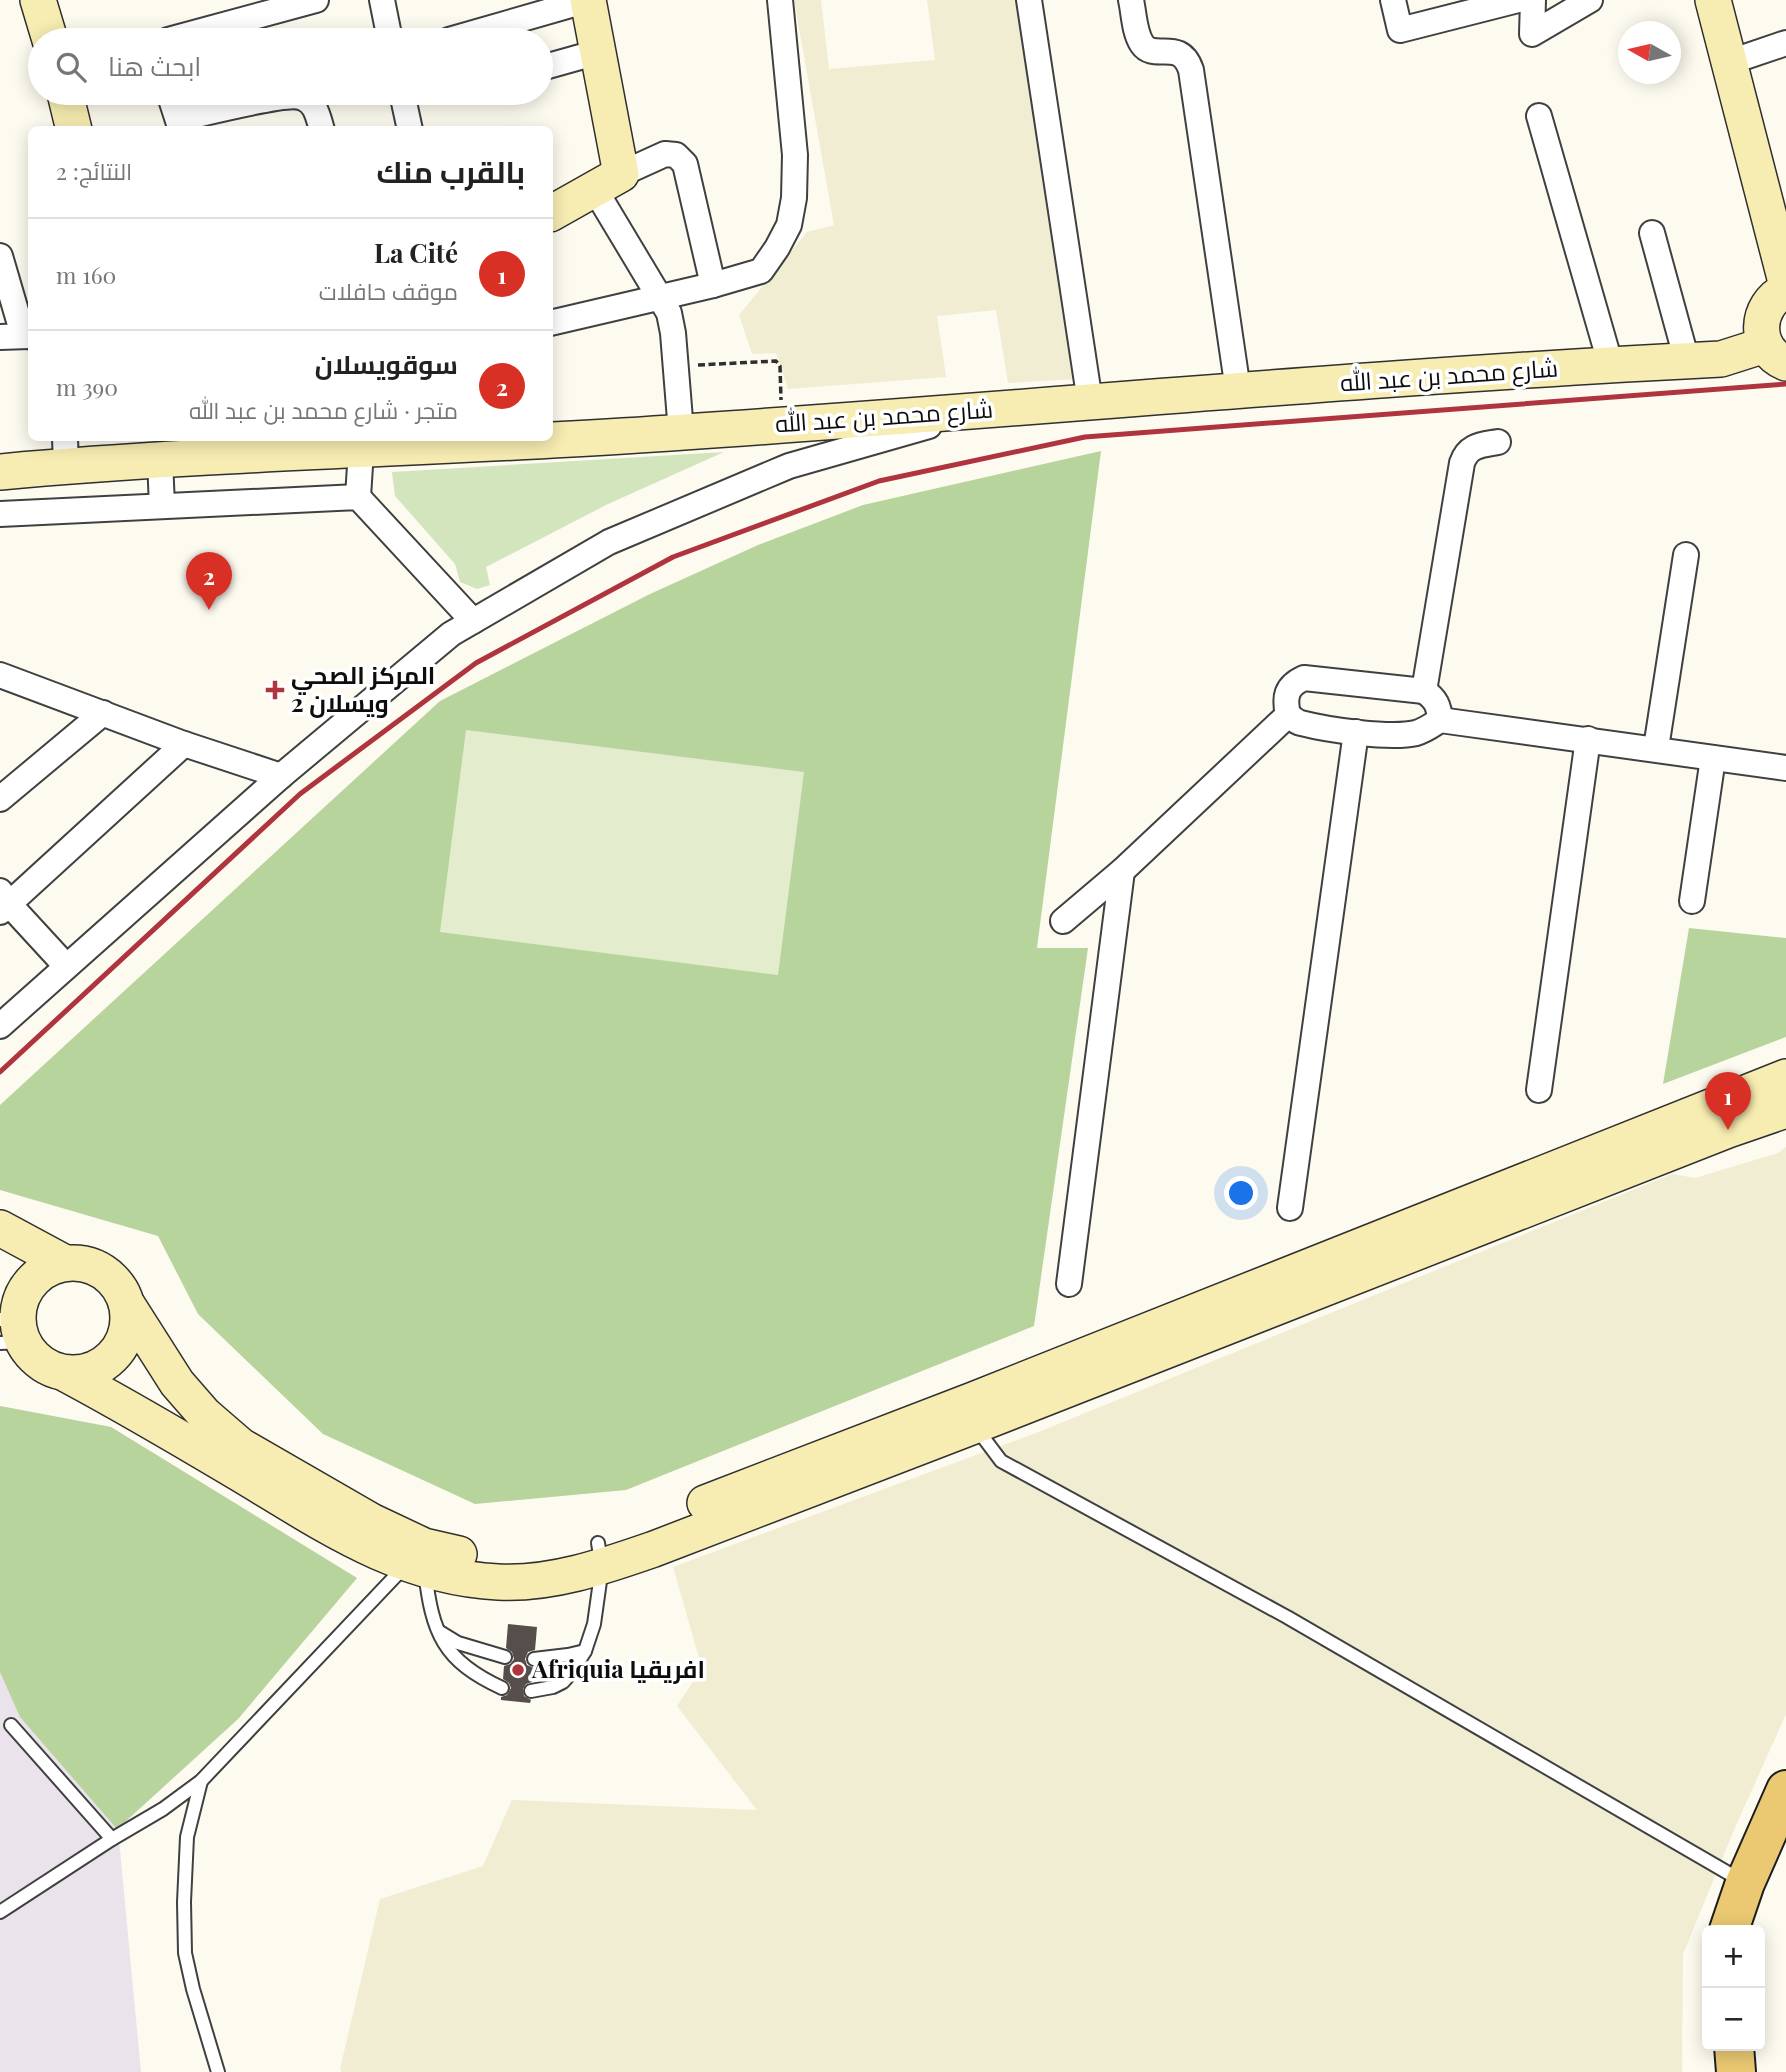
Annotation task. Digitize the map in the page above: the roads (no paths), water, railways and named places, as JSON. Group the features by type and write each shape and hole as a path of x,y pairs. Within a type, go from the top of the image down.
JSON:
{"main road":[{"path":"1731,1925 1745,1883 1786,1790"},
{"path":"1758,1925 1786,1849"},
{"path":"1711,2051 1712,2072"},
{"path":"1734,2051 1736,2072"}],"street":[{"path":"38,0 46,28"},
{"path":"212,28 316,0"},
{"path":"382,0 388,28"},
{"path":"491,28 588,0 598,52 607,181 669,313 674,333 681,432"},
{"path":"553,322 661,298 761,271 789,225 794,198 795,155 780,0"},
{"path":"1029,0 1090,402"},
{"path":"1131,0 1141,43 1152,51 1175,51 1183,55 1191,70 1238,390"},
{"path":"1393,0 1400,30 1518,0"},
{"path":"1533,0 1532,34 1590,0"},
{"path":"1713,0 1786,282"},
{"path":"1730,62 1786,43"},
{"path":"553,65 598,52"},
{"path":"68,105 73,126"},
{"path":"173,105 179,124 255,105"},
{"path":"314,105 321,126"},
{"path":"405,105 409,126"},
{"path":"1539,116 1611,366"},
{"path":"553,212 607,181 665,154 676,155 685,164 713,285"},
{"path":"1652,233 1687,361"},
{"path":"0,256 19,321 28,333"},
{"path":"1776,354 1761,323 1769,302 1786,290"},
{"path":"0,337 28,336"},
{"name":"شارع محمد بن عبد الله","path":"553,437 681,432 1238,390 1776,354"},
{"path":"0,1026 281,776 451,634 609,542 776,471 983,410"},
{"name":"شارع محمد بن عبد الله","path":"0,472 66,452 169,448 361,450 463,441"},
{"path":"1424,691 1465,453 1473,447 1499,442"},
{"path":"162,506 169,448"},
{"path":"361,450 358,496 473,621"},
{"path":"0,514 358,496"},
{"path":"1656,748 1686,555"},
{"path":"0,675 184,744 281,776"},
{"path":"1440,720 1434,698 1424,691 1304,678 1293,683 1285,702 1287,715 1298,723 1356,732 1404,734 1428,729 1440,720 1786,768"},
{"path":"0,799 103,713"},
{"path":"1063,922 1122,871 1287,715"},
{"path":"1290,1208 1356,732"},
{"path":"1539,1090 1588,739"},
{"path":"66,966 3,903 184,744"},
{"path":"1692,901 1713,758"},
{"path":"1069,1284 1122,871"},
{"path":"418,1560 371,1521 241,1446 204,1414 177,1383 111,1277 97,1268 81,1263 65,1263 48,1268 34,1279 24,1292 10,1322 33,1357 48,1368 66,1374 142,1414 356,1543 418,1560 499,1582 543,1580 973,1400 1786,1077"},
{"path":"600,1555 654,1549 1728,1130 1786,1110"},
{"path":"0,1228 65,1263"},
{"path":"66,1374 84,1373 101,1367 115,1356 124,1341 129,1323 128,1306"}],"lane":[{"path":"974,1426 1001,1461 1287,1617 1745,1883"},
{"path":"531,1691 553,1687 563,1682 585,1651 594,1624 600,1555"},
{"path":"418,1560 436,1630 448,1649 463,1665 502,1688"},
{"path":"0,1912 112,1839 163,1810 201,1781 418,1560"},
{"path":"436,1630 458,1643 505,1657"},
{"path":"534,1659 585,1651"},
{"path":"11,1725 112,1839"},
{"path":"201,1781 187,1837 185,1953 218,2072"}],"railway":[{"path":"0,1072 300,794 476,663 673,557 879,481 1085,437 1786,384"}],"place":[{"name":"سوقويسلان","path":"209,610"},
{"name":"المركز الصحي ويسلان 2","path":"275,690"},
{"name":"La Cité","path":"1728,1130"},
{"name":"Afriquia افريقيا","path":"518,1670"}]}
